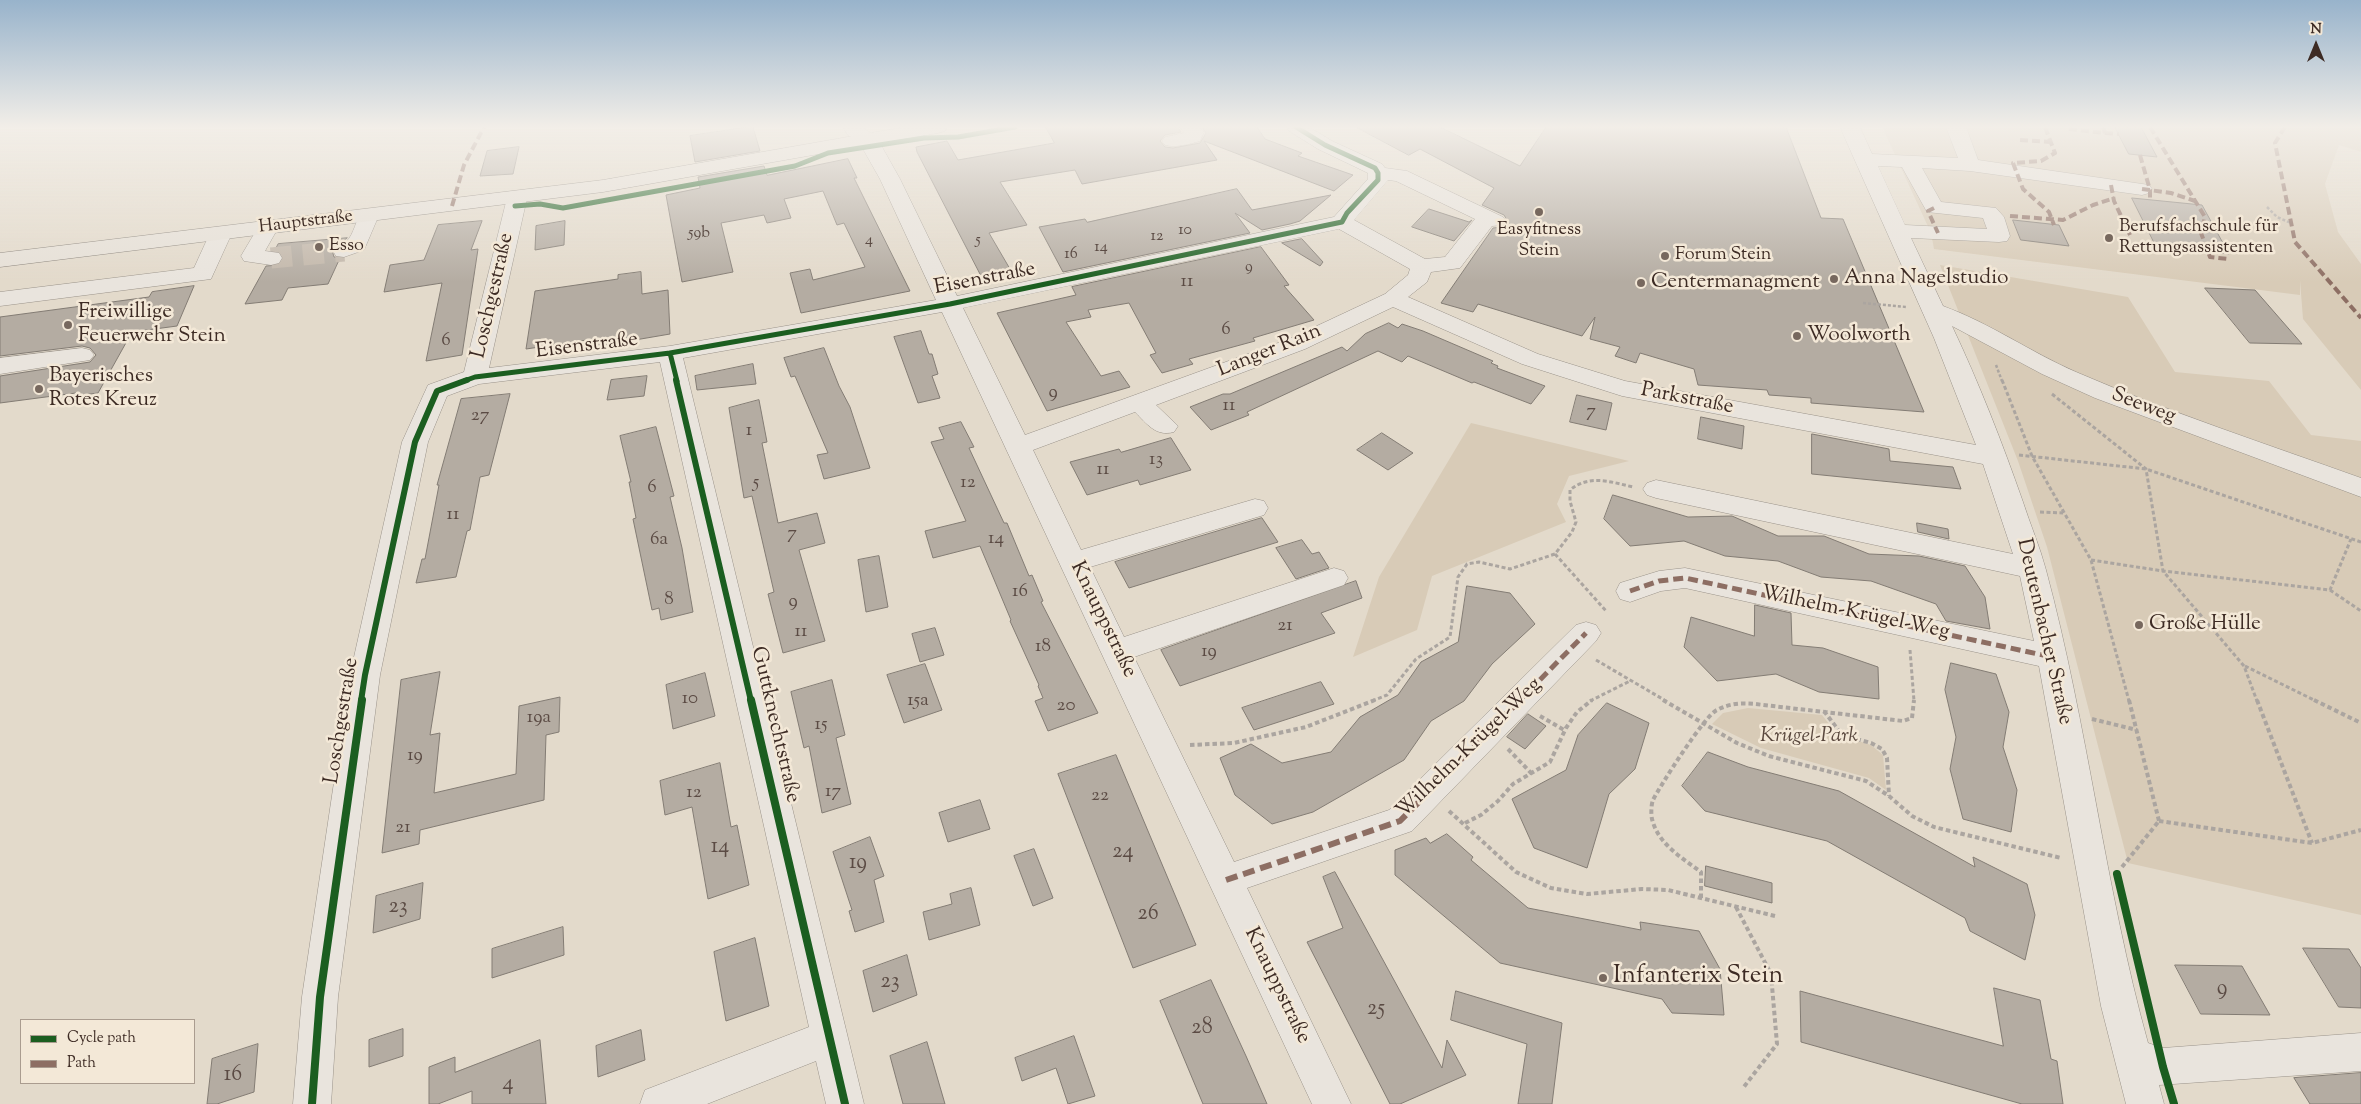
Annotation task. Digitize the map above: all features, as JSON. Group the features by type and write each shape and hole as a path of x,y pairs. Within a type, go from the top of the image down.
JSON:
{"main road":[{"name":"Hauptstraße","path":"0,260 517,198 603,186 639,179"}],"street":[{"name":"Knauppstraße","path":"884,179 950,304 1019,446 1332,1104"},
{"path":"1378,179 1347,212 1342,222 1420,266 1452,263 1492,219 1407,179"},
{"name":"Deutenbacher Straße","path":"1873,179 1946,338 1994,457 2032,568 2064,713 2090,865 2119,1006 2145,1104"},
{"path":"1897,231 1999,236 1994,217 1990,212 1934,208 1918,179"},
{"path":"2067,179 2142,189"},
{"name":"Loschgestraße","path":"312,1104 320,997 365,675 415,442 437,391 475,377 517,198"},
{"path":"344,251 356,245 369,215"},
{"name":"Eisenstraße","path":"475,377 670,354 950,304 1342,222"},
{"path":"267,228 252,256 270,258"},
{"path":"0,299 203,274 221,233"},
{"name":"Langer Rain","path":"1019,446 1297,344 1393,299 1419,277 1420,266"},
{"name":"Parkstraße","path":"1393,299 1530,359 1622,388 1994,457"},
{"name":"Seeweg","path":"1932,310 1959,318 2074,380 2149,410 2361,488"},
{"name":"Guttknechtstraße","path":"670,354 846,1104"},
{"path":"0,366 82,355"},
{"path":"1138,402 1165,426"},
{"path":"1656,489 2032,568"},
{"path":"1074,562 1255,508"},
{"path":"1116,651 1334,578"},
{"name":"Wilhelm-Krügel-Weg","path":"1630,591 1659,581 1685,578 2052,657"},
{"name":"Wilhelm-Krügel-Weg","path":"1226,880 1400,821 1579,640"},
{"path":"659,1104 830,1037"},
{"path":"2132,1057 2163,1067 2361,1052"}],"path":[{"path":"2267,208 2277,217 2291,223"},
{"path":"1863,303 1888,305"},
{"path":"1984,333 2032,456 2090,560 2137,730 2158,820"},
{"path":"2046,390 2146,469 2163,571 2244,666 2312,843"},
{"path":"1994,457 2010,455 2032,456 2146,469 2361,542"},
{"path":"1162,747 1234,743 1306,727 1387,695 1416,659 1450,637 1458,577 1467,564 1479,562 1510,569 1555,554 1572,532 1576,522 1570,490 1576,483 1588,480 1603,480 1647,490 1656,489"},
{"path":"2045,512 2064,513"},
{"path":"2330,590 2351,538"},
{"path":"1555,554 1607,612"},
{"path":"2090,560 2163,571 2330,590 2361,611"},
{"path":"1630,591 1579,640 1630,680 1737,743 1770,756 1866,781 1889,796 1912,816 1934,827 2090,865 2117,874 2158,820"},
{"path":"1701,898 1701,872 1673,851 1660,837 1652,819 1652,802 1702,724 1716,710 1737,703 1823,710 1903,721 1912,718 1915,707 1907,626"},
{"path":"2244,666 2361,723"},
{"path":"1465,823 1481,815 1513,784 1550,762 1556,743 1572,719 1590,700 1630,680"},
{"path":"1823,710 1842,735 1871,743 1882,749 1887,758 1889,796"},
{"path":"2064,713 2137,730"},
{"path":"1490,731 1532,774"},
{"path":"1427,794 1465,823 1516,872 1551,888 1587,894 1642,889 1668,890 1775,916"},
{"path":"2158,820 2312,843 2361,830"},
{"path":"1736,906 1771,974 1777,1044 1743,1088"}],"green space":[{"path":"1906,179 2327,179 2325,184 2338,232 2361,264 2361,390 2303,319 2300,280 2300,295 1934,249 1931,233"},
{"path":"1940,265 2128,297 2175,372 2269,381 2311,435 2361,441 2361,915 2128,863 2047,547 2018,461"},
{"path":"1471,423 1629,461 1569,476 1557,504 1566,522 1432,576 1417,630 1353,657 1379,577"},
{"name":"Krügel-Park","path":"1748,708 1822,715 1837,734 1871,745 1883,755 1886,790 1869,778 1761,748 1712,724 1723,713"}],"building":[{"path":"698,179 854,179 910,291 801,313 790,273 810,269 813,280 865,267 844,223 837,225 823,191 784,199 791,218 767,223 764,215 721,223 733,272 682,282 666,195 700,188"},
{"path":"931,179 1022,179 1000,182 1027,225 989,233 1010,269 981,276"},
{"path":"1079,179 1113,179 1082,184"},
{"path":"1302,179 1349,179 1334,191"},
{"name":"Forum Stein","path":"1476,179 1806,179 1821,218 1843,219 1924,412 1811,403 1811,398 1769,395 1767,390 1698,385 1694,369 1640,353 1636,363 1615,356 1620,347 1590,339 1595,317 1582,336 1478,304 1473,312 1441,303 1493,228 1503,227 1508,222 1504,215 1482,205 1494,188"},
{"path":"1237,189 1252,210 1331,195 1300,221 1290,224 1262,230 1235,213 1250,233 1063,272 1039,227 1085,219 1087,222"},
{"path":"2132,198 2202,205 2229,254 2156,246"},
{"path":"1429,209 1469,222 1472,220 1454,241 1412,227"},
{"path":"2013,220 2059,225 2069,246 2021,240"},
{"path":"482,221 471,250 478,249 462,355 426,361 442,283 384,292 390,265 424,260 438,225"},
{"path":"565,221 564,245 535,250 536,226"},
{"path":"347,238 332,250 334,257 340,258 328,284 288,288 282,300 245,304 266,266 279,265 284,259 281,252 275,250 278,244"},
{"path":"1302,239 1323,262 1320,266 1282,243"},
{"path":"1261,247 1289,285 1284,286 1314,320 1253,338 1255,341 1189,359 1193,364 1162,373 1150,355 1156,353 1129,303 1088,310 1091,317 1066,322 1101,376 1119,371 1130,387 1047,411 997,313 1076,295 1072,287"},
{"path":"641,272 642,294 668,290 670,334 594,347 594,339 526,349 535,291 618,279 618,275"},
{"path":"194,286 177,326 132,332 98,393 74,396 76,393 0,403 0,376 90,362 96,355 90,348 82,346 0,356 0,317 149,297 152,292"},
{"path":"2205,288 2255,290 2302,344 2250,343"},
{"path":"1389,323 1398,328 1402,324 1423,331 1493,361 1491,363 1498,366 1497,368 1545,386 1531,404 1474,382 1472,383 1408,356 1402,362 1378,351 1247,412 1249,415 1211,430 1190,407 1223,394 1230,394 1342,347 1347,351 1365,334"},
{"path":"921,331 929,354 932,354 938,374 932,376 940,398 918,403 894,337"},
{"path":"824,348 839,386 850,407 870,468 824,479 817,455 828,453 795,376 791,377 784,358"},
{"path":"753,364 756,384 697,390 695,376"},
{"path":"647,376 644,396 607,400 611,380"},
{"path":"510,394 489,475 480,477 470,530 467,531 456,577 416,583 422,559 425,559 439,485 437,485 461,399"},
{"path":"1577,395 1612,403 1606,430 1570,422"},
{"path":"759,400 767,442 762,443 778,523 817,513 825,543 799,550 825,641 783,653 768,594 774,592 752,496 744,498 729,408"},
{"path":"1701,417 1744,426 1742,449 1698,439"},
{"path":"961,422 974,447 969,448 1004,523 1007,523 1029,576 1032,575 1043,601 1041,602 1098,713 1048,731 1035,701 1043,698 1039,685 1010,621 980,546 933,558 925,531 966,521 931,442 944,439 939,428"},
{"path":"656,427 674,496 670,497 682,548 693,612 661,620 659,608 652,610 633,519 636,518 629,482 631,482 620,436"},
{"path":"1382,433 1413,453 1388,470 1357,450"},
{"path":"1812,434 1889,449 1890,461 1953,467 1961,489 1812,474"},
{"path":"1171,438 1191,470 1140,485 1138,480 1087,495 1070,462 1119,449 1121,452"},
{"path":"1613,495 1688,517 1732,516 1778,536 1824,536 1869,554 1919,556 1965,566 1985,597 1990,629 1946,621 1936,604 1871,581 1821,577 1778,561 1725,556 1684,541 1630,546 1604,519"},
{"path":"1262,518 1278,542 1129,588 1115,562"},
{"path":"1917,523 1948,529 1949,539 1918,532"},
{"path":"1302,540 1312,554 1319,552 1329,568 1296,579 1276,548"},
{"path":"879,556 888,607 866,612 858,560"},
{"path":"1356,581 1362,598 1321,613 1335,633 1180,686 1161,650"},
{"path":"1467,586 1510,593 1535,624 1492,664 1464,701 1431,721 1404,760 1313,812 1272,824 1235,795 1220,758 1251,744 1282,763 1331,752 1360,717 1398,695 1421,662 1458,642"},
{"path":"1755,605 1791,613 1792,645 1823,648 1878,667 1879,699 1819,692 1776,674 1717,681 1684,647 1691,617 1754,636"},
{"path":"935,628 944,655 920,662 912,634"},
{"path":"1951,663 1996,674 2009,712 2003,747 2017,790 2011,832 1963,819 1950,769 1956,737 1945,690"},
{"path":"925,664 942,710 904,723 887,675"},
{"path":"440,672 430,735 440,733 434,793 516,774 519,706 560,697 559,732 546,735 544,800 420,830 419,844 382,853 401,680"},
{"path":"705,673 715,716 673,729 666,685"},
{"path":"832,680 845,735 836,738 851,804 822,813 809,746 804,748 791,692"},
{"path":"1321,682 1334,704 1254,730 1242,708"},
{"path":"1607,703 1649,723 1635,769 1609,794 1587,868 1534,848 1512,799 1566,770 1578,735"},
{"path":"1528,714 1546,726 1525,749 1507,737"},
{"path":"1708,752 1748,767 1839,791 1975,867 1973,857 2027,884 2035,915 2025,960 1970,931 1965,918 1827,841 1705,811 1682,786"},
{"path":"1116,755 1196,945 1133,968 1058,774"},
{"path":"720,763 731,827 737,825 749,885 708,899 692,807 665,815 660,781"},
{"path":"980,800 990,829 948,842 939,813"},
{"path":"1447,834 1473,857 1471,860 1528,908 1641,930 1640,922 1699,931 1720,969 1724,1015 1672,1013 1662,999 1500,963 1395,875 1395,850 1426,838 1430,843"},
{"path":"870,837 884,876 874,880 884,922 855,932 849,911 852,910 833,852"},
{"path":"1034,849 1053,898 1033,906 1014,856"},
{"path":"1706,866 1772,883 1772,903 1705,886"},
{"path":"1335,872 1442,1068 1447,1040 1466,1075 1400,1104 1390,1104 1307,942 1343,928 1323,877"},
{"path":"423,883 420,919 373,933 376,896"},
{"path":"971,888 980,925 929,940 923,912 952,904 950,894"},
{"path":"563,927 564,955 492,978 492,949"},
{"path":"755,938 769,1006 726,1021 714,952"},
{"path":"2303,948 2349,949 2361,968 2361,1008 2339,1007"},
{"path":"907,955 917,995 873,1012 863,971"},
{"path":"2175,965 2242,966 2270,1015 2201,1014"},
{"path":"1211,980 1267,1104 1203,1104 1160,1001"},
{"path":"1994,988 2040,1000 2051,1059 2057,1061 2063,1104 2022,1104 1801,1042 1800,991 2003,1046"},
{"path":"1456,991 1562,1023 1552,1104 1518,1104 1527,1044 1451,1020"},
{"path":"403,1029 403,1056 369,1067 369,1040"},
{"path":"641,1030 645,1060 598,1077 596,1046"},
{"path":"1074,1036 1095,1096 1068,1104 1056,1068 1022,1081 1015,1058"},
{"path":"540,1040 546,1104 472,1104 472,1091 438,1104 429,1104 429,1067 455,1057 455,1072"},
{"path":"927,1042 945,1104 903,1104 890,1056"},
{"path":"258,1044 254,1092 217,1104 207,1104 212,1059"},
{"path":"2361,1073 2361,1104 2310,1104 2294,1078"}],"tunnel":[{"path":"271,258 344,251"}],"marked path":[{"path":"452,206 459,179"},
{"path":"2019,179 2023,189 2049,212 2054,225"},
{"path":"2147,179 2150,190 2150,200"},
{"path":"2181,179 2205,217 2202,223 2201,238 2210,257 2228,259"},
{"path":"2282,179 2295,242 2361,318"},
{"path":"2111,185 2114,201 2130,235"},
{"path":"2142,189 2171,193 2195,201"},
{"path":"2010,216 2063,220 2093,205 2114,198"},
{"path":"1934,208 1928,211 1938,233"},
{"path":"1630,591 1659,581 1685,578 2052,657"},
{"path":"1226,880 1400,821 1586,633"}],"cycle path":[{"path":"515,206 540,204 563,208 726,179"},
{"path":"312,1104 320,997 365,675 415,442 437,391 475,377 670,353 950,304 1342,222 1347,213 1378,179"},
{"path":"670,353 845,1104"},
{"path":"2117,874 2163,1067 2174,1104"}],"place":[{"name":"Easyfitness Stein","path":"1539,212"},
{"name":"Berufsfachschule für Rettungsassistenten","path":"2109,238"},
{"name":"Esso","path":"319,247"},
{"name":"Forum Stein","path":"1665,256"},
{"name":"Anna Nagelstudio","path":"1834,279"},
{"name":"Centermanagment","path":"1641,283"},
{"name":"Freiwillige Feuerwehr Stein","path":"68,325"},
{"name":"Woolworth","path":"1797,336"},
{"name":"Bayerisches Rotes Kreuz","path":"39,389"},
{"name":"Große Hülle","path":"2139,625"},
{"name":"Infanterix Stein","path":"1603,978"}]}
